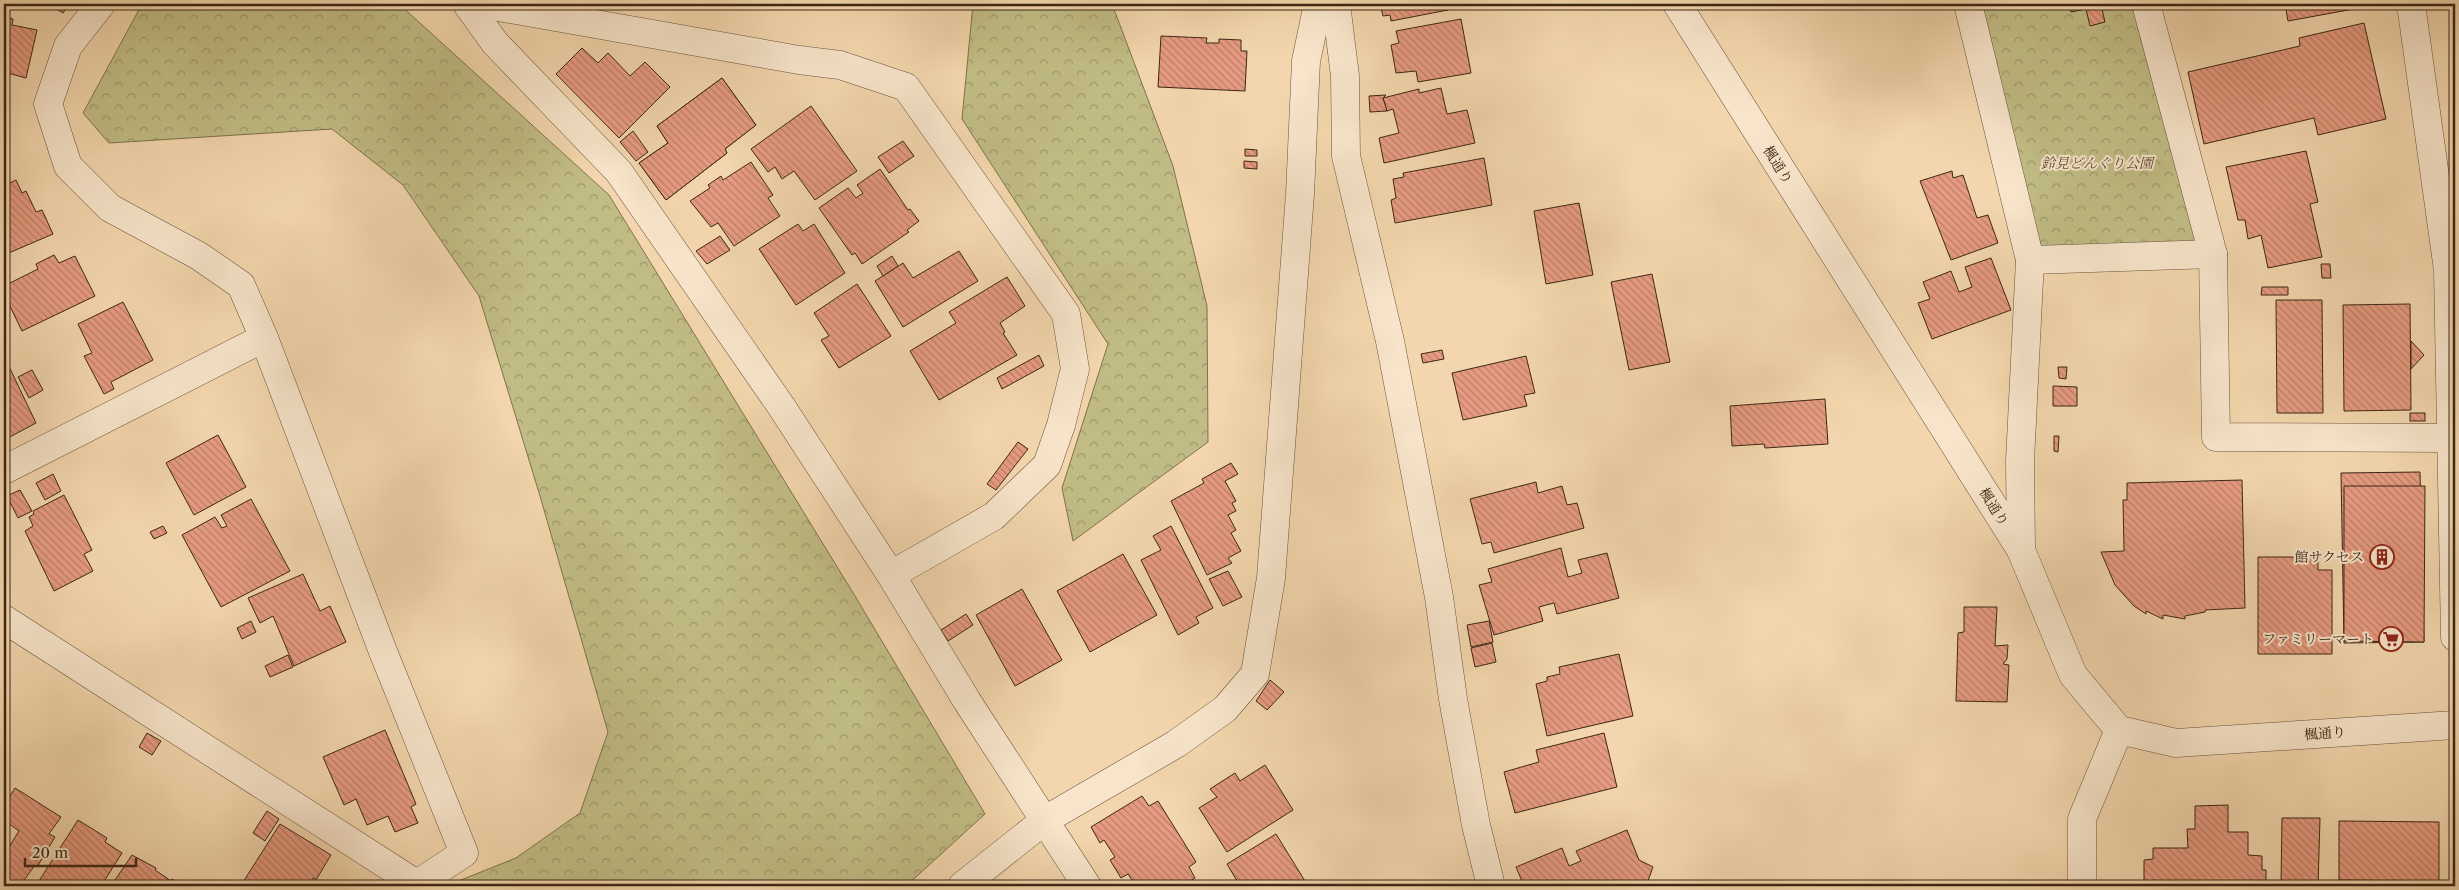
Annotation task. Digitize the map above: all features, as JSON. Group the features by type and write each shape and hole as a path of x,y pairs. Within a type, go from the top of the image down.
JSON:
{"street":[{"path":"4,619 416,886 464,853 382,648 264,338 240,285 199,256 110,208 68,166 48,104 68,46 102,4"},
{"path":"467,4 495,43 619,172 782,406 892,575 967,701 1087,886"},
{"path":"482,4 789,59 840,65 906,87 1066,314 1075,370 1061,425 1047,465 994,516 892,575"},
{"path":"962,886 1045,820 1176,744 1225,709 1255,674 1271,578 1300,194 1306,61 1318,4"},
{"path":"1336,4 1344,76 1346,156 1390,341 1439,597 1453,699 1476,825 1491,886"},
{"name":"楓通り","path":"1676,4 2021,550 2073,675 2119,730 2176,743 2455,725"},
{"path":"1968,4 2030,260 2020,461 2021,550"},
{"path":"2146,4 2213,254 2216,437 2452,438"},
{"path":"2411,4 2448,270 2455,637"},
{"path":"2030,260 2213,254"},
{"path":"4,470 264,338"},
{"path":"2082,886 2082,819 2119,730"}],"green space":[{"path":"142,4 399,4 609,195 855,596 985,814 906,886 446,886 516,858 580,813 608,732 540,496 479,296 403,185 332,129 109,143 83,113"},
{"path":"973,4 1112,4 1173,166 1207,306 1208,442 1073,541 1062,488 1108,344 962,119"},
{"name":"鈴見どんぐり公園","path":"1968,4 2146,4 2213,254 2030,260"}],"building":[{"path":"48,4 69,4 63,13"},
{"path":"1380,4 1453,4 1447,5 1448,10 1391,21 1390,15 1383,16"},
{"path":"2069,4 2085,4 2086,9 2071,12"},
{"path":"2285,4 2358,4 2359,8 2288,21"},
{"path":"2101,5 2105,22 2090,26 2086,9"},
{"path":"4,16 13,19 12,25 37,30 26,78 4,72"},
{"path":"1461,19 1471,73 1418,82 1416,71 1396,73 1391,45 1399,43 1396,31"},
{"path":"2364,23 2386,119 2318,135 2314,118 2204,144 2188,72 2300,46 2299,38"},
{"path":"1161,36 1207,38 1206,43 1219,43 1219,39 1241,40 1241,51 1247,51 1245,91 1158,87"},
{"path":"582,48 598,63 608,53 630,76 645,62 670,87 619,138 556,74"},
{"path":"722,78 756,125 725,149 727,153 666,200 639,163 668,143 657,126"},
{"path":"722,78 756,125 725,149 727,153 666,200 639,163 668,143 657,126"},
{"path":"1441,88 1447,114 1467,110 1475,143 1384,163 1379,138 1399,133 1393,109 1387,111 1383,98 1419,89 1419,93"},
{"path":"1386,95 1383,98 1387,111 1370,112 1369,96"},
{"path":"811,106 857,171 815,200 794,171 782,179 775,167 768,172 751,149"},
{"path":"633,131 648,152 636,161 620,142"},
{"path":"903,141 914,156 889,173 878,157"},
{"path":"1245,149 1257,150 1257,156 1245,156"},
{"path":"2306,151 2318,202 2310,204 2322,257 2268,268 2261,235 2248,239 2245,220 2238,220 2226,167"},
{"path":"1484,158 1492,205 1395,223 1391,200 1396,198 1393,179 1404,177 1403,173"},
{"path":"1244,161 1257,162 1257,169 1244,168"},
{"path":"751,162 773,195 768,198 780,216 734,246 718,223 711,227 690,201 710,188 708,185 721,176 723,180"},
{"path":"880,169 908,210 910,209 919,221 907,230 909,232 862,264 855,253 852,255 819,208 848,188 856,198 863,193 857,185"},
{"path":"1952,171 1953,178 1963,175 1977,218 1988,215 1998,243 1951,260 1920,181"},
{"path":"16,180 22,193 26,191 36,212 42,210 53,234 4,255 4,186"},
{"path":"1579,203 1593,275 1546,284 1534,211"},
{"path":"798,224 803,231 814,224 845,273 796,305 759,249"},
{"path":"720,236 730,250 707,264 696,251"},
{"path":"959,251 978,281 903,327 875,281 903,263 913,278"},
{"path":"54,255 59,263 75,256 95,296 22,331 4,294 4,286 38,269 36,264"},
{"path":"892,256 898,266 883,276 877,266"},
{"path":"1991,258 2011,310 1932,339 1918,303 1930,299 1923,282 1951,271 1959,292 1972,287 1965,267"},
{"path":"2321,264 2330,264 2331,278 2322,278"},
{"path":"1652,274 1670,362 1629,370 1611,282"},
{"path":"1007,277 1025,306 1000,323 1005,332 1003,333 1017,355 939,400 910,351 956,323 949,312"},
{"path":"857,284 891,336 839,368 821,340 829,336 814,313"},
{"path":"2262,287 2288,287 2288,295 2261,295"},
{"path":"2276,300 2322,300 2323,413 2277,413"},
{"path":"123,302 153,360 111,382 114,389 104,394 84,356 92,353 78,324"},
{"path":"2410,304 2411,410 2344,411 2343,305"},
{"path":"2411,341 2424,355 2411,369"},
{"path":"1442,350 1444,359 1423,363 1421,354"},
{"path":"1039,355 1044,366 1002,389 997,378"},
{"path":"4,356 36,423 4,440"},
{"path":"1526,356 1535,393 1524,395 1527,406 1463,420 1452,373"},
{"path":"2058,367 2067,367 2066,379 2059,378"},
{"path":"32,370 43,390 29,398 18,377"},
{"path":"2053,386 2077,387 2077,406 2053,406"},
{"path":"1825,399 1828,444 1765,448 1764,444 1732,446 1730,406"},
{"path":"2410,413 2425,413 2425,421 2410,421"},
{"path":"218,435 246,487 194,515 166,463"},
{"path":"2054,436 2059,436 2058,452 2054,451"},
{"path":"1018,442 1028,449 996,490 987,484"},
{"path":"1231,463 1238,474 1225,481 1236,501 1232,503 1236,511 1228,515 1236,530 1231,533 1241,551 1228,558 1232,563 1207,575 1171,501 1204,483 1202,479"},
{"name":"館サクセス","path":"2420,472 2424,642 2344,643 2341,473"},
{"path":"53,474 61,491 45,500 36,483"},
{"path":"2242,480 2245,608 2205,610 2205,612 2185,616 2185,619 2163,615 2163,619 2146,611 2146,614 2134,606 2115,585 2101,552 2124,551 2123,500 2127,500 2127,483"},
{"path":"1536,482 1538,493 1562,486 1567,505 1577,503 1584,528 1494,553 1491,542 1482,544 1470,499"},
{"name":"館サクセス","path":"2344,486 2425,486 2424,642 2344,641"},
{"path":"20,490 32,511 18,518 7,496"},
{"path":"64,495 92,550 84,554 93,571 54,591 25,531 33,526 29,517 34,514 33,511"},
{"path":"251,499 290,571 221,607 182,535 215,517 222,528 227,526 221,515"},
{"path":"163,526 167,533 154,539 150,532"},
{"path":"1171,526 1213,608 1196,617 1199,623 1178,635 1141,560 1161,550 1153,536"},
{"path":"1561,548 1568,577 1582,573 1578,560 1607,553 1619,598 1557,614 1554,603 1539,607 1543,621 1494,635 1479,585 1492,582 1488,569"},
{"path":"1123,554 1157,615 1090,652 1057,591"},
{"path":"2258,557 2318,557 2318,570 2332,570 2332,654 2258,654"},
{"path":"1228,571 1242,597 1223,606 1209,579"},
{"path":"303,574 320,611 330,606 346,642 294,666 273,616 260,623 248,598"},
{"path":"1022,589 1062,660 1015,686 976,615"},
{"path":"1964,607 1997,607 1995,646 2008,645 2007,659 2003,664 2009,665 2007,702 1956,701 1958,633 1964,632"},
{"path":"966,614 973,625 948,641 941,630"},
{"path":"251,621 256,632 242,639 237,628"},
{"path":"1489,621 1493,642 1471,647 1467,625"},
{"path":"1492,643 1496,662 1475,667 1471,648"},
{"path":"1619,654 1633,716 1547,736 1536,684 1547,681 1547,677 1560,674 1559,667"},
{"path":"288,655 293,667 270,677 265,666"},
{"path":"1270,680 1284,692 1267,710 1256,701"},
{"path":"385,730 416,804 411,807 418,823 395,832 388,816 367,825 356,799 344,805 323,757"},
{"path":"147,733 161,741 152,755 139,747"},
{"path":"1604,733 1617,787 1515,813 1504,772 1539,762 1536,750"},
{"path":"1265,765 1293,810 1227,852 1199,808 1217,797 1210,789 1235,773 1240,781"},
{"path":"15,788 61,817 49,834 55,837 37,867 35,865 20,886 4,886 4,855 19,831 4,820 4,806"},
{"path":"1142,796 1149,806 1158,801 1196,862 1189,867 1195,878 1182,886 1136,886 1128,874 1121,878 1110,860 1115,857 1104,840 1100,843 1091,827"},
{"path":"2228,805 2228,832 2248,832 2248,855 2262,856 2262,870 2266,870 2266,886 2144,886 2144,860 2153,859 2153,848 2188,848 2187,829 2195,829 2195,806"},
{"path":"267,811 279,819 265,841 253,833"},
{"path":"2282,818 2320,818 2318,886 2281,886"},
{"path":"78,820 107,838 105,842 122,853 101,886 39,886 37,884"},
{"path":"2339,821 2439,822 2439,881 2339,880"},
{"path":"280,824 331,855 316,880 313,878 308,886 301,886 292,881 288,886 237,886 240,880 243,882"},
{"path":"1627,830 1639,860 1653,867 1646,886 1524,886 1516,867 1562,848 1569,866 1581,861 1576,851"},
{"path":"1276,834 1308,886 1240,886 1227,864"},
{"path":"132,855 156,868 155,870 171,881 172,879 183,886 111,886"}],"place":[{"name":"館サクセス","path":"2382,557"},
{"name":"ファミリーマート","path":"2391,639"}]}
